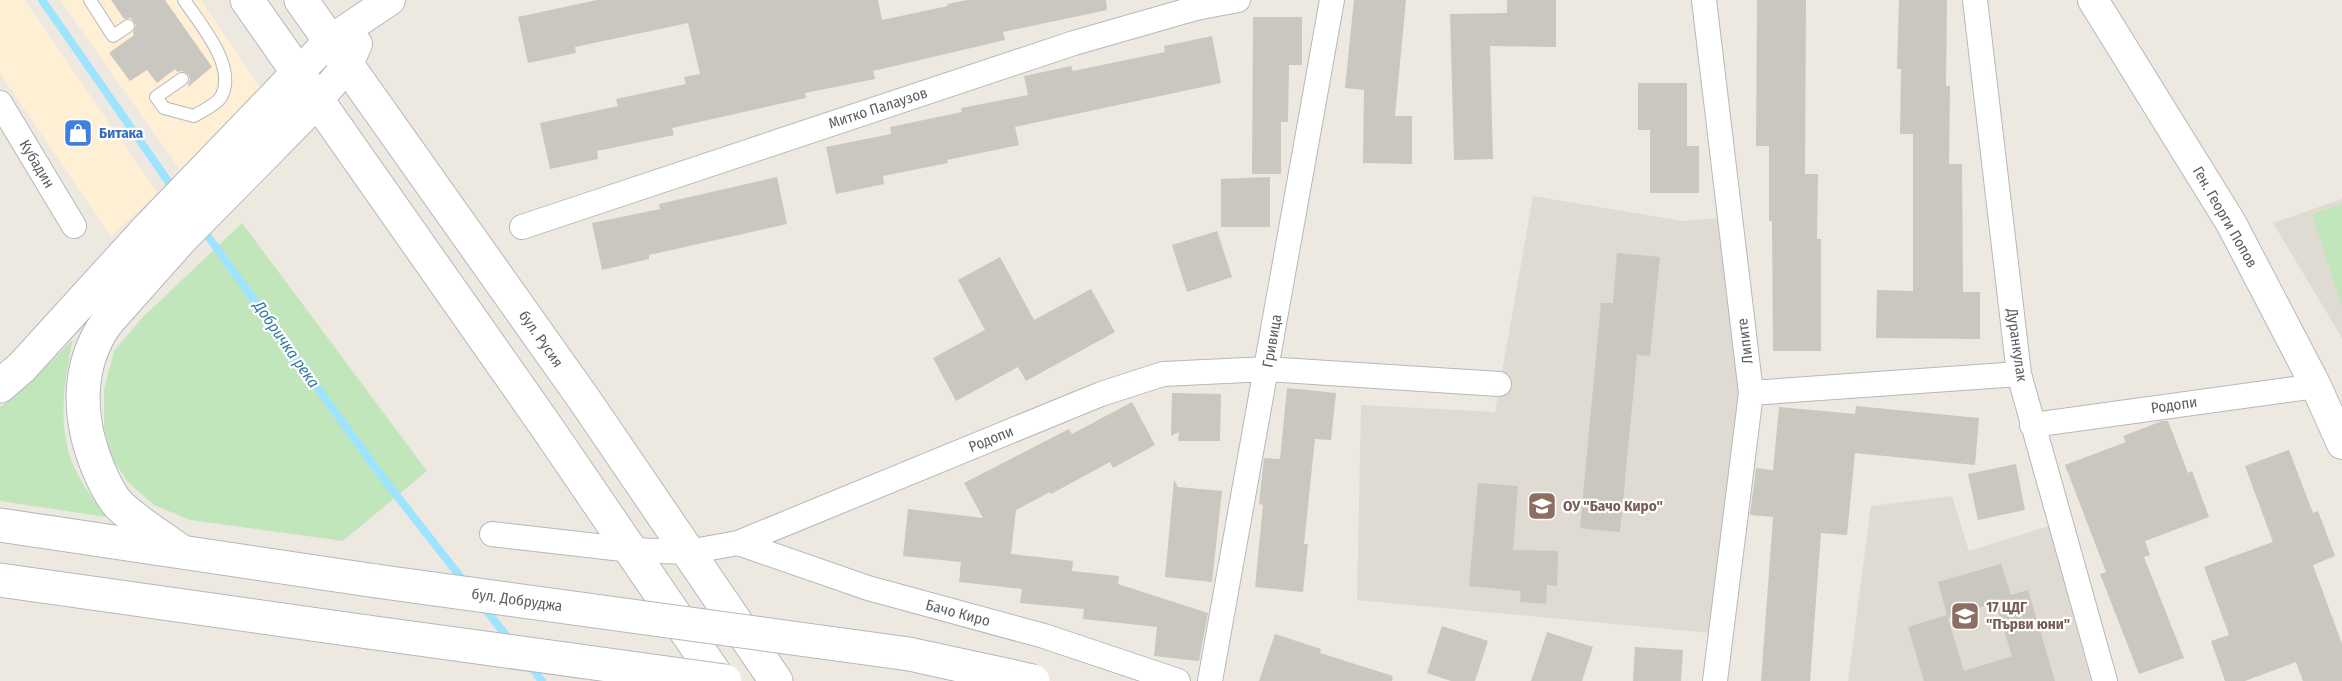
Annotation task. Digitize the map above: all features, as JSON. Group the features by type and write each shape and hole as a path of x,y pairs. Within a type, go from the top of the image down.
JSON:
{"main road":[{"path":"247,0 720,681"},
{"name":"бул. Русия","path":"302,0 586,402 776,681"},
{"path":"0,386 169,229 206,191 297,74"},
{"path":"254,164 317,101"},
{"path":"206,191 282,147 307,137 325,138 350,149"},
{"path":"169,229 96,337 87,361 82,389 84,422 91,451 119,505 179,550"},
{"name":"бул. Добруджа","path":"0,525 376,581 909,654 1033,681"},
{"path":"0,580 725,681"}],"street":[{"name":"Митко Палаузов","path":"522,227 1074,42 1196,8 1238,0"},
{"name":"Гривица","path":"1210,681 1332,0"},
{"name":"Липите","path":"1704,0 1751,393 1714,681"},
{"name":"Дуранкулак","path":"1975,0 2019,374 2105,681"},
{"name":"Ген. Георги Попов","path":"2093,0 2231,223 2316,386 2342,444"},
{"path":"317,101 338,53 381,7"},
{"path":"297,74 338,53"},
{"name":"Кубадин","path":"0,103 74,226"},
{"name":"Родопи","path":"492,534 631,550 688,552 738,543 1101,393 1163,374 1267,369 1499,384"},
{"path":"1751,393 2019,374"},
{"name":"Родопи","path":"2032,425 2316,386"},
{"name":"Бачо Киро","path":"738,543 868,588 1044,636 1178,681"}],"lane":[{"path":"90,0 113,36 128,26"},
{"path":"182,79 156,97 164,108 194,116 220,98 224,86 224,73 219,54 184,0"}],"shaded area":[{"name":"Битака","path":"0,0 25,0 157,193 111,237 0,73"},
{"path":"60,0 201,0 261,89 181,171"},
{"name":"ОУ \"Бачо Киро\"","path":"1533,196 1683,221 1719,218 1739,387 1710,633 1357,600 1361,405 1495,412"},
{"path":"2342,199 2342,338 2273,223"},
{"name":"17 ЦДГ \"Първи юни\"","path":"1952,496 1969,551 2049,526 2091,681 1848,681 1871,506"}],"green space":[{"path":"2342,204 2342,306 2312,214"},
{"path":"242,223 427,471 343,541 190,520 154,505 128,482 110,455 104,428 104,389 114,351 142,318"},
{"path":"73,339 64,400 67,447 79,477 106,517 0,501 0,407 30,383"}],"building":[{"path":"111,0 165,0 212,67 188,87 190,79 188,74 182,71 177,72 175,69 157,83 147,70 130,81 109,53 134,35 136,25 131,18 124,19"},
{"path":"597,0 878,0 882,20 967,0 1106,0 1107,10 1003,32 1005,40 873,71 875,79 805,93 806,98 672,128 674,135 597,151 598,159 550,169 540,123 618,106 616,99 686,84 684,77 700,74 688,23 575,47 576,53 528,63 518,17"},
{"path":"1354,0 1406,0 1395,116 1412,116 1412,164 1363,163 1364,90 1345,88"},
{"path":"1507,0 1556,0 1556,47 1490,46 1493,159 1454,160 1450,14 1507,13"},
{"path":"1757,0 1806,0 1805,174 1818,174 1817,239 1821,239 1821,351 1773,351 1769,146 1756,146"},
{"path":"1899,0 1947,0 1946,86 1950,86 1949,164 1962,164 1963,292 1980,292 1980,339 1876,338 1877,290 1913,291 1913,134 1900,134 1901,69 1897,69"},
{"path":"1253,17 1302,17 1302,65 1289,65 1288,122 1281,122 1281,174 1252,174"},
{"path":"1212,36 1221,83 1015,127 1019,145 883,176 884,184 836,194 826,147 891,134 890,127 962,112 961,108 1028,95 1024,76 1071,66 1073,71 1165,52 1164,46"},
{"path":"1638,83 1687,83 1687,146 1699,146 1699,193 1650,193 1650,130 1638,130"},
{"path":"777,177 787,224 649,255 649,259 602,270 592,223 660,209 659,204"},
{"path":"1270,177 1270,227 1221,227 1221,179"},
{"path":"1217,231 1232,277 1187,292 1172,245"},
{"path":"1617,253 1660,257 1650,356 1637,355 1620,532 1580,528 1601,303 1613,303"},
{"path":"1000,257 1034,320 1091,289 1115,332 1026,381 1018,367 956,401 933,358 985,330 958,280"},
{"path":"1287,388 1336,393 1331,440 1315,439 1304,544 1308,544 1303,592 1255,587 1263,505 1259,504 1264,458 1280,459"},
{"path":"1172,393 1221,394 1220,441 1178,441 1179,432 1171,436"},
{"path":"1132,402 1155,445 1113,468 1110,462 1016,510 1011,554 1073,561 1072,571 1119,576 1118,584 1208,613 1199,661 1154,656 1157,627 1083,619 1084,609 1020,603 1022,589 959,582 961,562 903,556 908,509 983,518 964,483 1069,429 1072,434"},
{"path":"1856,406 1979,418 1975,465 1855,453 1847,535 1821,533 1810,681 1761,681 1773,517 1750,515 1756,468 1773,470 1779,407 1855,414"},
{"path":"2162,421 2168,421 2188,473 2192,471 2209,517 2145,541 2150,555 2144,557 2184,658 2139,674 2100,574 2106,572 2065,465 2126,442 2123,436"},
{"path":"2289,450 2313,513 2318,511 2335,556 2313,565 2342,644 2342,681 2303,681 2296,662 2245,681 2225,681 2211,641 2229,635 2204,567 2273,542 2245,466"},
{"path":"2016,464 2025,510 1978,520 1968,474"},
{"path":"1174,480 1178,487 1222,491 1212,582 1165,577"},
{"path":"1478,483 1518,486 1513,550 1558,551 1557,586 1547,585 1546,604 1520,602 1521,591 1469,586"},
{"path":"2001,564 2011,595 2028,590 2055,681 1924,681 1908,627 1947,615 1964,671 2012,656 1997,608 1993,609 1991,604 1948,618 1938,582"},
{"path":"1442,626 1488,641 1475,681 1451,681 1427,673"},
{"path":"1547,632 1593,647 1582,681 1531,681"},
{"path":"1275,634 1321,649 1320,653 1393,676 1392,681 1259,681"},
{"path":"1635,647 1683,650 1681,681 1633,681"}],"waterway":[{"name":"Добричка река","path":"42,0 175,191"},
{"name":"Добричка река","path":"202,228 383,478 466,584"},
{"name":"Добричка река","path":"483,606 512,643"},
{"name":"Добричка река","path":"527,662 542,681"}],"place":[{"name":"Битака","path":"78,133"},
{"name":"ОУ \"Бачо Киро\"","path":"1542,506"},
{"name":"17 ЦДГ \"Първи юни\"","path":"1965,616"}]}
